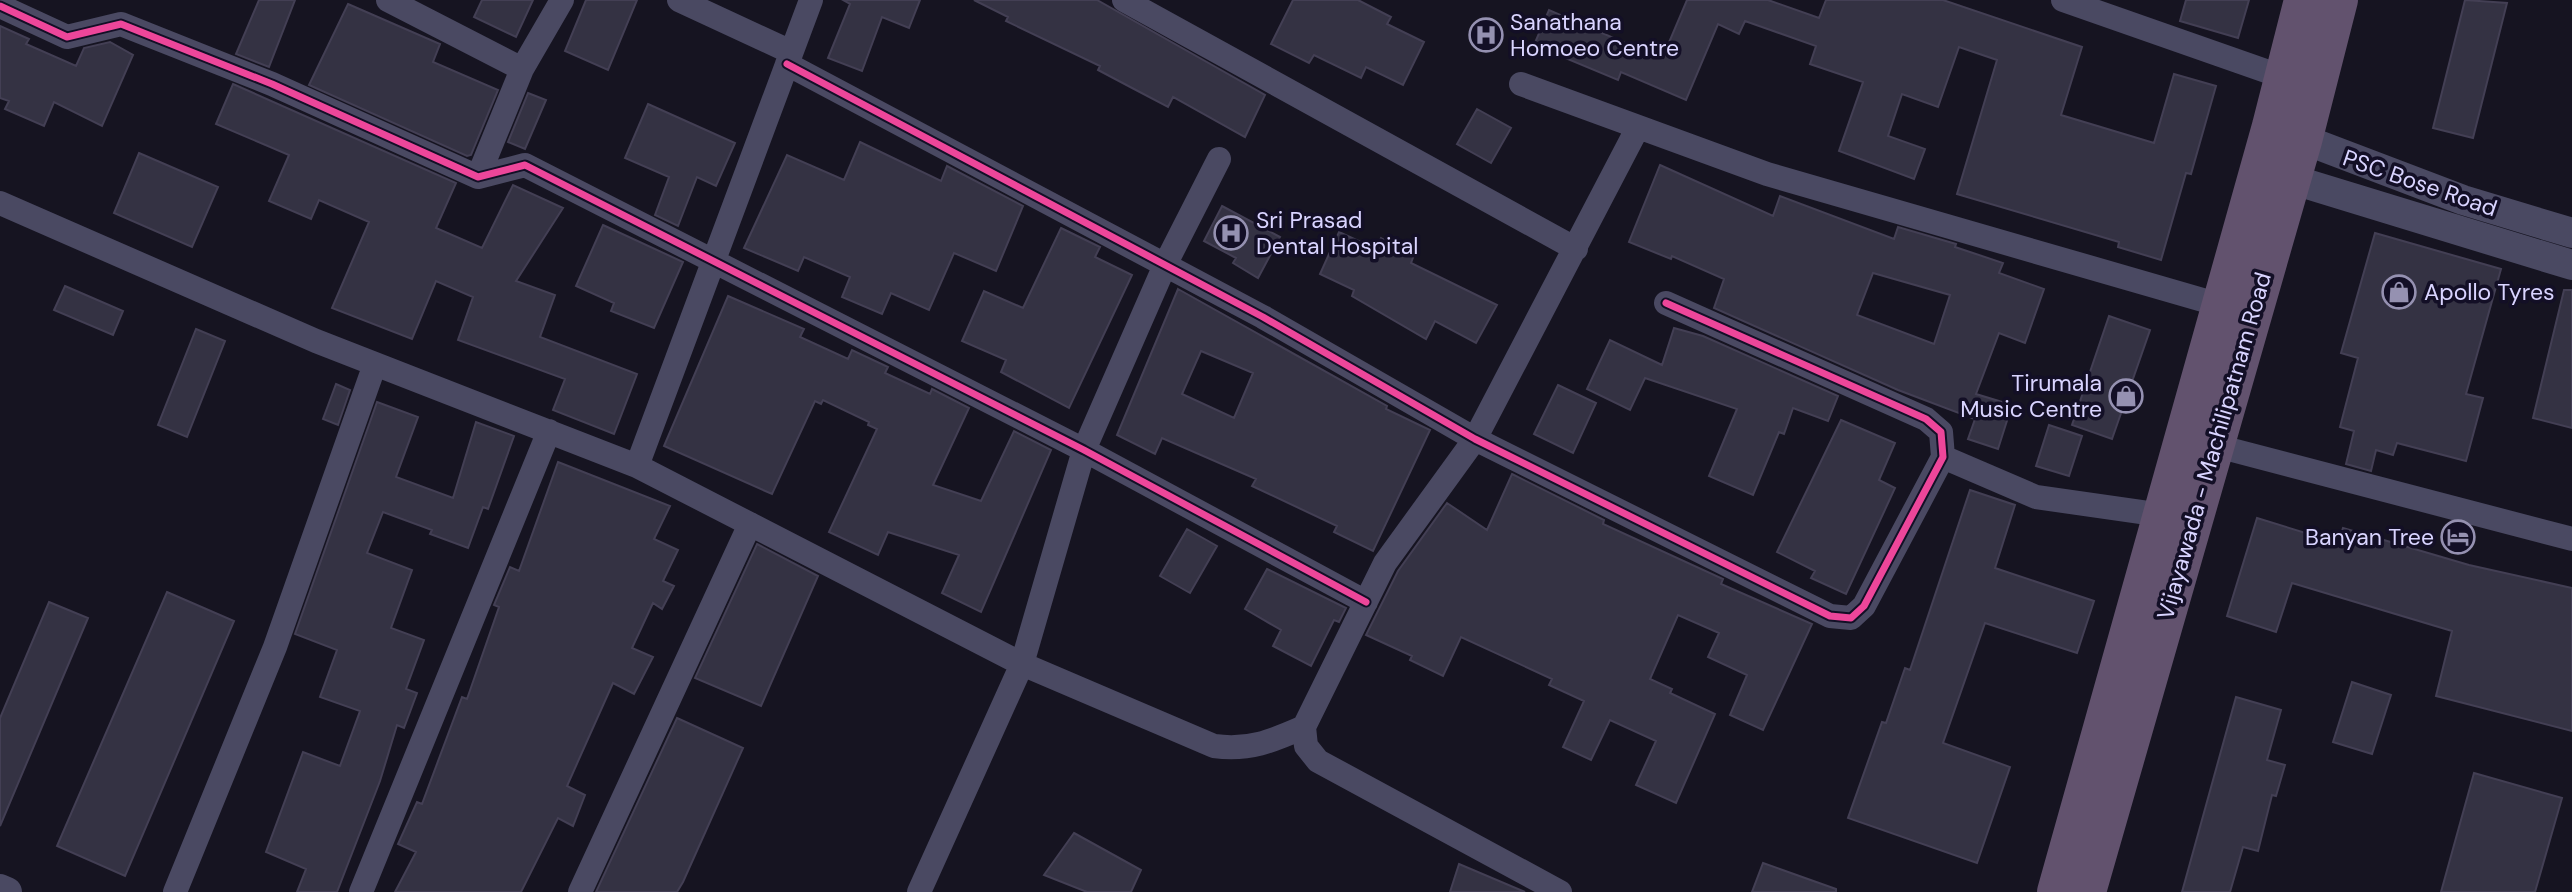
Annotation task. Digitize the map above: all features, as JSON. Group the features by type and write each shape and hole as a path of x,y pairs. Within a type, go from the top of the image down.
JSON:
{"highway":[{"name":"Vijayawada - Machilipatnam Road","path":"2287,134 2283,76 2303,0"},
{"name":"Vijayawada - Machilipatnam Road","path":"2056,892 2108,762 2213,445 2275,174 2287,134 2339,0"},
{"name":"Vijayawada - Machilipatnam Road","path":"2087,892 2108,762 2162,515 2220,305 2275,174"}],"street":[{"path":"388,0 522,69"},
{"path":"478,177 522,69 562,0"},
{"path":"680,0 1165,265 1475,439 1841,620 1851,618 1864,606 1943,457 1941,432 1926,419 1666,303"},
{"path":"637,466 811,0"},
{"path":"1124,0 1576,249"},
{"path":"2063,0 2283,76"},
{"path":"0,6 67,37 121,24 272,84 478,177 525,165 1084,450 1366,602"},
{"path":"1521,84 1637,129 1767,174 2220,305"},
{"path":"1560,892 1318,761 1306,746 1304,727 1385,563 1475,439 1637,129"},
{"name":"PSC Bose Road","path":"2287,134 2463,200 2572,233"},
{"path":"919,892 1022,664 1084,450 1165,265 1219,159"},
{"path":"2275,174 2572,265"},
{"path":"0,203 375,364 637,466 1022,664 1214,746 1239,749 1265,745 1304,727"},
{"path":"175,892 275,647 375,364"},
{"path":"361,892 549,431"},
{"path":"2213,445 2572,539"},
{"path":"1943,457 2036,497 2162,515"},
{"path":"580,892 750,524"},
{"path":"0,889 7,892"}],"building":[{"path":"259,0 295,0 269,67 236,54"},
{"path":"482,0 533,0 516,37 474,17"},
{"path":"586,0 637,0 608,70 565,51"},
{"path":"843,0 920,0 909,28 882,17 862,71 828,58 850,4"},
{"path":"974,0 1097,0 1265,95 1245,137 1173,97 1168,107 1098,70 1100,66 1006,21 1008,17"},
{"path":"1293,0 1358,0 1391,17 1387,24 1424,42 1403,85 1366,67 1361,78 1314,55 1309,63 1271,44"},
{"path":"1687,0 1768,0 1819,18 1826,0 1943,0 2082,47 2061,115 2154,143 2174,74 2216,86 2191,174 2186,173 2161,260 2118,247 2119,242 1957,194 1997,60 1959,47 1938,107 1902,94 1888,136 1925,149 1914,179 1839,151 1863,82 1810,64 1816,46 1745,21 1739,34 1718,24 1686,100 1621,72 1618,80 1534,45 1549,10 1662,59"},
{"path":"2186,0 2249,0 2238,38 2180,21"},
{"path":"2465,0 2507,3 2473,138 2433,128"},
{"path":"348,4 440,44 433,62 498,90 471,155 467,156 309,85"},
{"path":"0,26 29,39 26,44 76,66 84,48 110,42 133,55 102,126 54,102 44,126 5,109 9,101 0,98"},
{"path":"233,84 456,183 436,228 482,248 513,185 563,208 516,281 555,295 540,337 637,374 614,434 553,410 565,379 458,340 473,297 436,281 412,339 332,308 369,222 319,200 311,219 269,201 289,155 216,124"},
{"path":"528,93 546,100 525,149 508,142"},
{"path":"648,104 735,143 716,186 697,177 678,226 655,215 669,177 625,158"},
{"path":"1477,109 1511,128 1491,163 1457,144"},
{"path":"860,142 941,181 947,166 1023,206 996,271 954,253 929,310 891,293 882,314 842,297 850,277 804,257 798,271 744,248 787,155 844,180"},
{"path":"139,153 218,187 192,247 114,213"},
{"path":"1660,165 1773,216 1780,196 1894,239 1898,227 1956,244 1955,247 2003,263 1999,273 2044,289 2025,343 1999,333 1976,394 2012,405 1998,449 1968,439 1975,419 1898,390 1714,308 1724,279 1672,256 1671,259 1629,242","holes":["1873,273 1950,295 1934,344 1857,315"]},
{"path":"1222,206 1280,237 1258,278 1233,263 1236,258 1204,241"},
{"path":"603,225 683,262 654,328 611,311 614,303 576,286"},
{"path":"1061,228 1100,247 1095,257 1132,275 1069,408 1001,372 1006,360 962,341 984,291 1023,308"},
{"path":"1339,232 1376,249 1381,238 1414,255 1411,263 1497,305 1476,343 1435,321 1426,339 1352,296 1354,290 1320,274"},
{"path":"2375,233 2501,269 2466,394 2483,398 2466,461 2397,443 2393,455 2376,450 2371,471 2346,464 2354,431 2340,427 2358,358 2341,353"},
{"path":"65,286 123,311 113,335 54,310"},
{"path":"1178,289 1387,406 1386,409 1430,430 1373,551 1334,532 1337,526 1252,486 1256,479 1162,438 1155,454 1117,435","holes":["1201,351 1253,373 1234,418 1182,394"]},
{"path":"2564,290 2572,290 2572,428 2533,418"},
{"path":"728,296 804,329 800,337 848,359 852,350 888,367 885,373 930,394 932,389 969,408 933,485 981,501 1014,431 1051,450 981,612 942,593 959,555 888,532 878,555 829,532 877,429 868,425 869,422 823,400 821,404 815,401 772,494 664,446"},
{"path":"2109,316 2150,330 2112,439 2072,425"},
{"path":"1674,328 1703,336 1838,396 1828,421 1793,408 1784,434 1779,432 1753,495 1709,476 1737,409 1645,378 1630,410 1587,389 1610,340 1662,365"},
{"path":"196,329 225,341 187,437 158,425"},
{"path":"336,384 350,390 338,425 323,419"},
{"path":"1558,385 1596,403 1573,453 1534,434"},
{"path":"377,402 418,417 396,477 453,498 476,422 514,436 488,509 483,507 468,548 430,534 432,530 383,512 367,553 412,570 391,628 424,640 406,689 417,693 404,728 397,725 380,781 337,892 297,892 306,869 266,852 303,752 340,766 360,711 320,697 337,650 295,634"},
{"path":"1841,420 1895,443 1879,480 1895,488 1846,594 1811,578 1815,571 1777,552"},
{"path":"2049,425 2082,436 2069,476 2036,466"},
{"path":"558,462 670,506 654,539 678,550 663,581 674,586 662,609 653,603 632,648 653,657 634,694 613,683 567,786 585,795 573,826 558,818 521,892 395,892 416,852 398,844 417,802 422,804 462,697 467,699 499,607 494,605 510,567 519,571"},
{"path":"1512,474 1604,520 1603,524 1723,579 1721,584 1812,624 1763,730 1730,715 1747,675 1708,657 1719,633 1678,615 1650,679 1672,689 1670,693 1715,714 1676,803 1636,785 1656,741 1610,720 1591,760 1563,747 1584,701 1549,685 1552,679 1461,637 1443,676 1410,660 1412,656 1366,635 1398,571 1447,503 1487,530"},
{"path":"1970,490 2015,505 1995,568 2094,601 2077,653 1985,623 1943,743 2010,767 1977,863 1848,818 1882,722 1886,723 1905,668 1910,670"},
{"path":"2257,518 2338,543 2343,528 2469,565 2572,588 2572,731 2436,696 2452,631 2292,583 2276,632 2227,616"},
{"path":"1187,529 1217,546 1190,593 1160,576"},
{"path":"757,544 818,576 761,706 695,678"},
{"path":"1267,569 1346,608 1339,622 1334,620 1311,666 1273,646 1281,630 1245,609"},
{"path":"167,592 234,621 125,876 57,846"},
{"path":"49,602 88,618 0,826 0,718"},
{"path":"2352,682 2391,695 2372,754 2333,742"},
{"path":"2236,697 2281,710 2267,760 2285,765 2276,796 2272,795 2258,851 2243,847 2230,892 2182,892"},
{"path":"677,718 743,748 683,882 677,892 596,892"},
{"path":"2474,773 2562,798 2535,892 2441,892"},
{"path":"1074,833 1141,870 1131,892 1087,892 1044,875"},
{"path":"1763,863 1836,889 1836,892 1752,892"},
{"path":"1459,864 1525,892 1450,892"}],"cycle path":[{"path":"0,6 67,37 121,24 272,84 478,177 525,165 1084,450 1366,602"},
{"path":"787,64 1263,317 1475,439 1830,616 1851,618 1864,606 1943,457 1941,432 1926,419 1666,303"}],"place":[{"name":"Sanathana Homoeo Centre","path":"1486,35"},
{"name":"Sri Prasad Dental Hospital","path":"1231,233"},
{"name":"Apollo Tyres","path":"2399,292"},
{"name":"Tirumala Music Centre","path":"2126,396"},
{"name":"Banyan Tree","path":"2458,537"}]}
